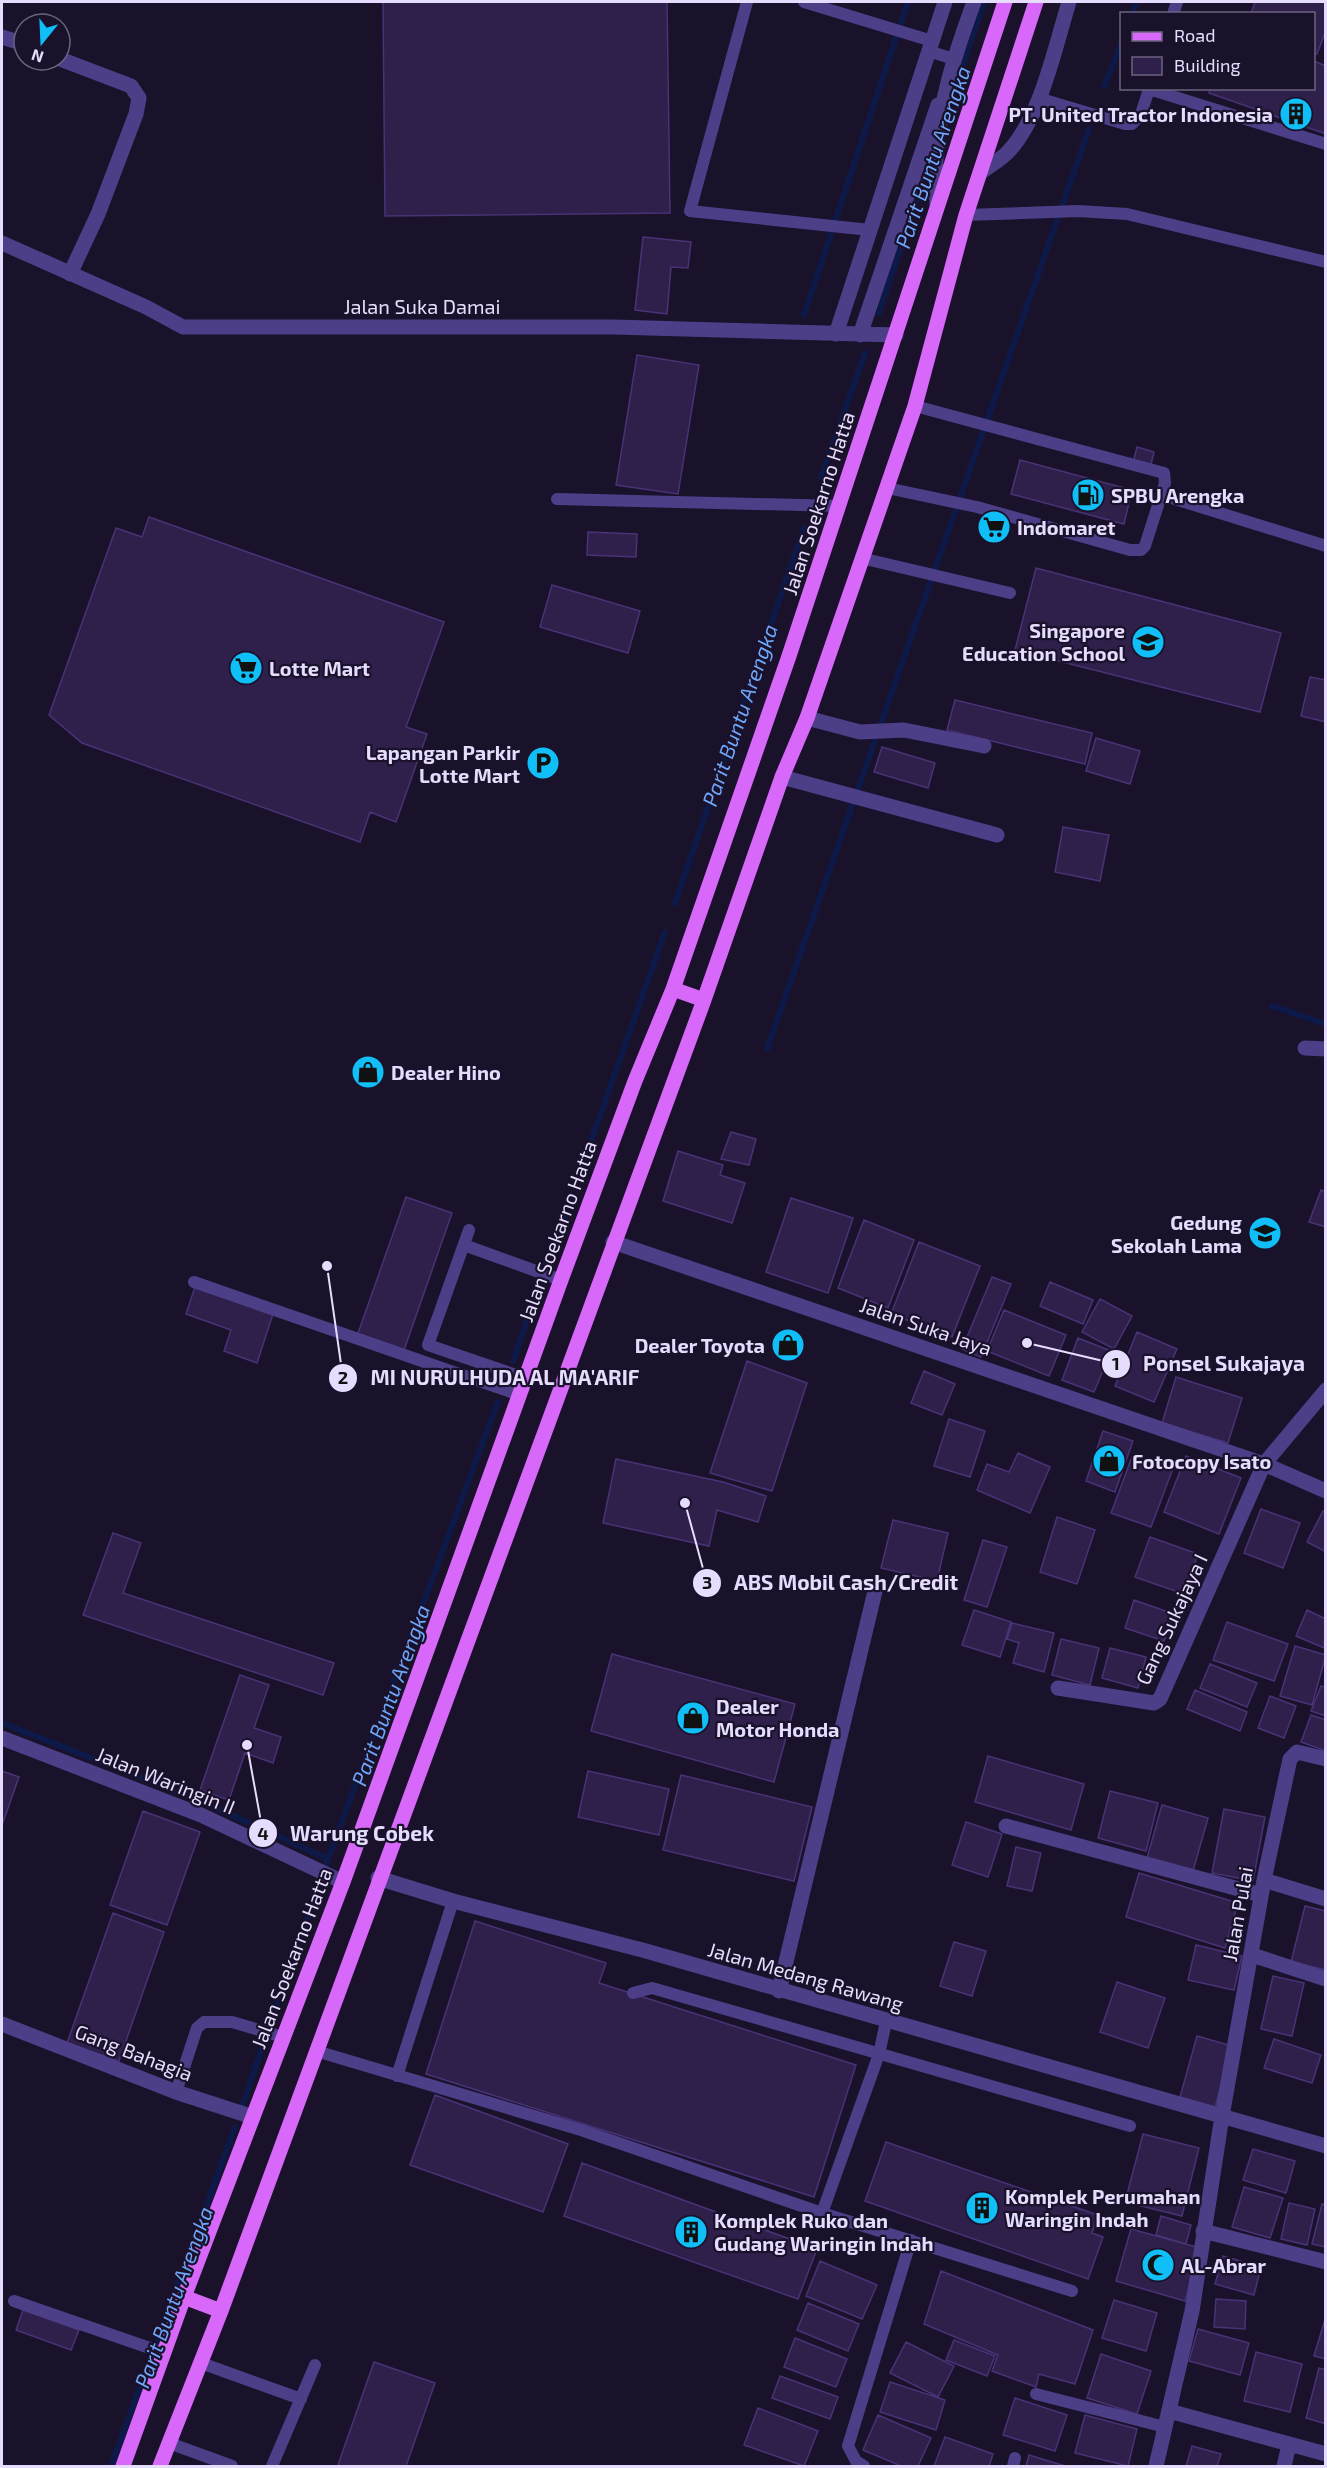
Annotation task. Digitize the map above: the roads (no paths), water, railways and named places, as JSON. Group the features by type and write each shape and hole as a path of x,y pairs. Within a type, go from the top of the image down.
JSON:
{"main road":[{"path":"160,2466 221,2311 378,1878 704,1000 782,777 807,718 915,406 966,215 1036,2"},
{"name":"Jalan Soekarno Hatta","path":"123,2466 162,2352 283,2037 635,1081 673,989 839,506 1003,6"},
{"path":"673,989 704,1000"},
{"path":"184,2297 221,2311"}],"street":[{"path":"836,334 945,2"},
{"path":"860,335 974,2"},
{"path":"981,172 1007,153 1020,135 1038,98 1069,2"},
{"path":"937,208 936,157 954,59"},
{"path":"70,274 98,214 139,98 132,86 72,64"},
{"name":"Jalan Suka Damai","path":"2,243 183,327 613,327 896,335"},
{"path":"807,718 860,732 904,730 984,746"},
{"path":"782,777 997,835"},
{"path":"1305,1048 1326,1049"},
{"name":"Jalan Suka Jaya","path":"613,1242 1264,1464 1326,1491"},
{"path":"1264,1464 1326,1390"},
{"name":"Gang Sukajaya I","path":"1058,1688 1147,1702 1160,1699 1264,1464"},
{"path":"779,1991 876,1587"},
{"name":"Jalan Waringin II","path":"2,1738 201,1815 340,1880"},
{"name":"Jalan Pulai","path":"1156,2466 1192,2311 1222,2116 1261,1895 1290,1759 1297,1752 1326,1760"},
{"path":"1006,1826 1261,1895"},
{"name":"Jalan Medang Rawang","path":"378,1878 453,1901 646,1951 886,2022 1326,2146"},
{"path":"1264,1880 1326,1899"},
{"path":"1252,1956 1326,1979"},
{"name":"Gang Bahagia","path":"2,2024 176,2092 253,2117"},
{"path":"1203,2231 1326,2262"},
{"path":"1168,2411 1326,2454"},
{"path":"1284,2466 1289,2445"}],"lane":[{"path":"747,2 690,211 870,230"},
{"path":"804,2 930,46 954,59"},
{"path":"1038,98 1125,124 1132,124 1141,114 1149,90"},
{"path":"1152,90 1326,144"},
{"path":"966,215 1078,211 1127,214 1326,262"},
{"path":"887,488 977,507 1136,551 1145,546 1162,495 1166,479 1164,473 915,406"},
{"path":"1162,495 1326,546"},
{"path":"557,499 839,506"},
{"path":"861,558 1010,593"},
{"path":"469,1230 428,1344 525,1378"},
{"path":"464,1245 561,1280"},
{"path":"194,1282 520,1395"},
{"path":"397,2076 453,1901"},
{"path":"633,1993 652,1988 1130,2126"},
{"path":"176,2092 197,2028 204,2022 232,2022 283,2037"},
{"path":"822,2213 879,2054 886,2022"},
{"path":"316,2050 397,2076 582,2127 822,2213 1072,2291"},
{"path":"864,2466 856,2461 848,2446 911,2240"},
{"path":"14,2301 162,2352"},
{"path":"201,2362 301,2399"},
{"path":"272,2466 315,2365"},
{"path":"1036,2394 1165,2427"},
{"path":"169,2443 232,2466"}],"waterway":[{"path":"804,315 908,2"},
{"name":"Parit Buntu Arengka","path":"950,103 984,2"},
{"path":"1133,12 1137,2"},
{"path":"1104,87 1120,46"},
{"path":"767,1049 1089,129"},
{"name":"Parit Buntu Arengka","path":"879,313 930,161"},
{"name":"Parit Buntu Arengka","path":"821,477 865,353"},
{"name":"Parit Buntu Arengka","path":"675,903 804,528"},
{"name":"Parit Buntu Arengka","path":"578,1178 665,932"},
{"path":"1272,1006 1326,1024"},
{"name":"Parit Buntu Arengka","path":"545,1264 573,1197"},
{"name":"Parit Buntu Arengka","path":"513,1361 539,1286"},
{"name":"Parit Buntu Arengka","path":"271,2022 328,1859 498,1402"},
{"path":"2,1723 203,1802 328,1859"},
{"name":"Parit Buntu Arengka","path":"243,2104 264,2042"},
{"name":"Parit Buntu Arengka","path":"111,2466 235,2127"}],"place":[{"name":"PT. United Tractor Indonesia","path":"1296,114"},
{"name":"SPBU Arengka","path":"1088,495"},
{"name":"Indomaret","path":"994,527"},
{"name":"Singapore Education School","path":"1148,642"},
{"name":"Lotte Mart","path":"246,668"},
{"name":"Lapangan Parkir Lotte Mart","path":"543,763"},
{"name":"Dealer Hino","path":"368,1072"},
{"name":"Gedung Sekolah Lama","path":"1265,1233"},
{"name":"MI NURULHUDA AL MA'ARIF","path":"327,1266"},
{"name":"Ponsel Sukajaya","path":"1027,1343"},
{"name":"Dealer Toyota","path":"788,1345"},
{"name":"Fotocopy Isato","path":"1109,1461"},
{"name":"ABS Mobil Cash/Credit","path":"685,1503"},
{"name":"Dealer Motor Honda","path":"693,1718"},
{"name":"Warung Cobek","path":"247,1745"},
{"name":"Komplek Perumahan Waringin Indah","path":"982,2208"},
{"name":"Komplek Ruko dan Gudang Waringin Indah","path":"691,2232"},
{"name":"AL-Abrar","path":"1158,2265"}]}
